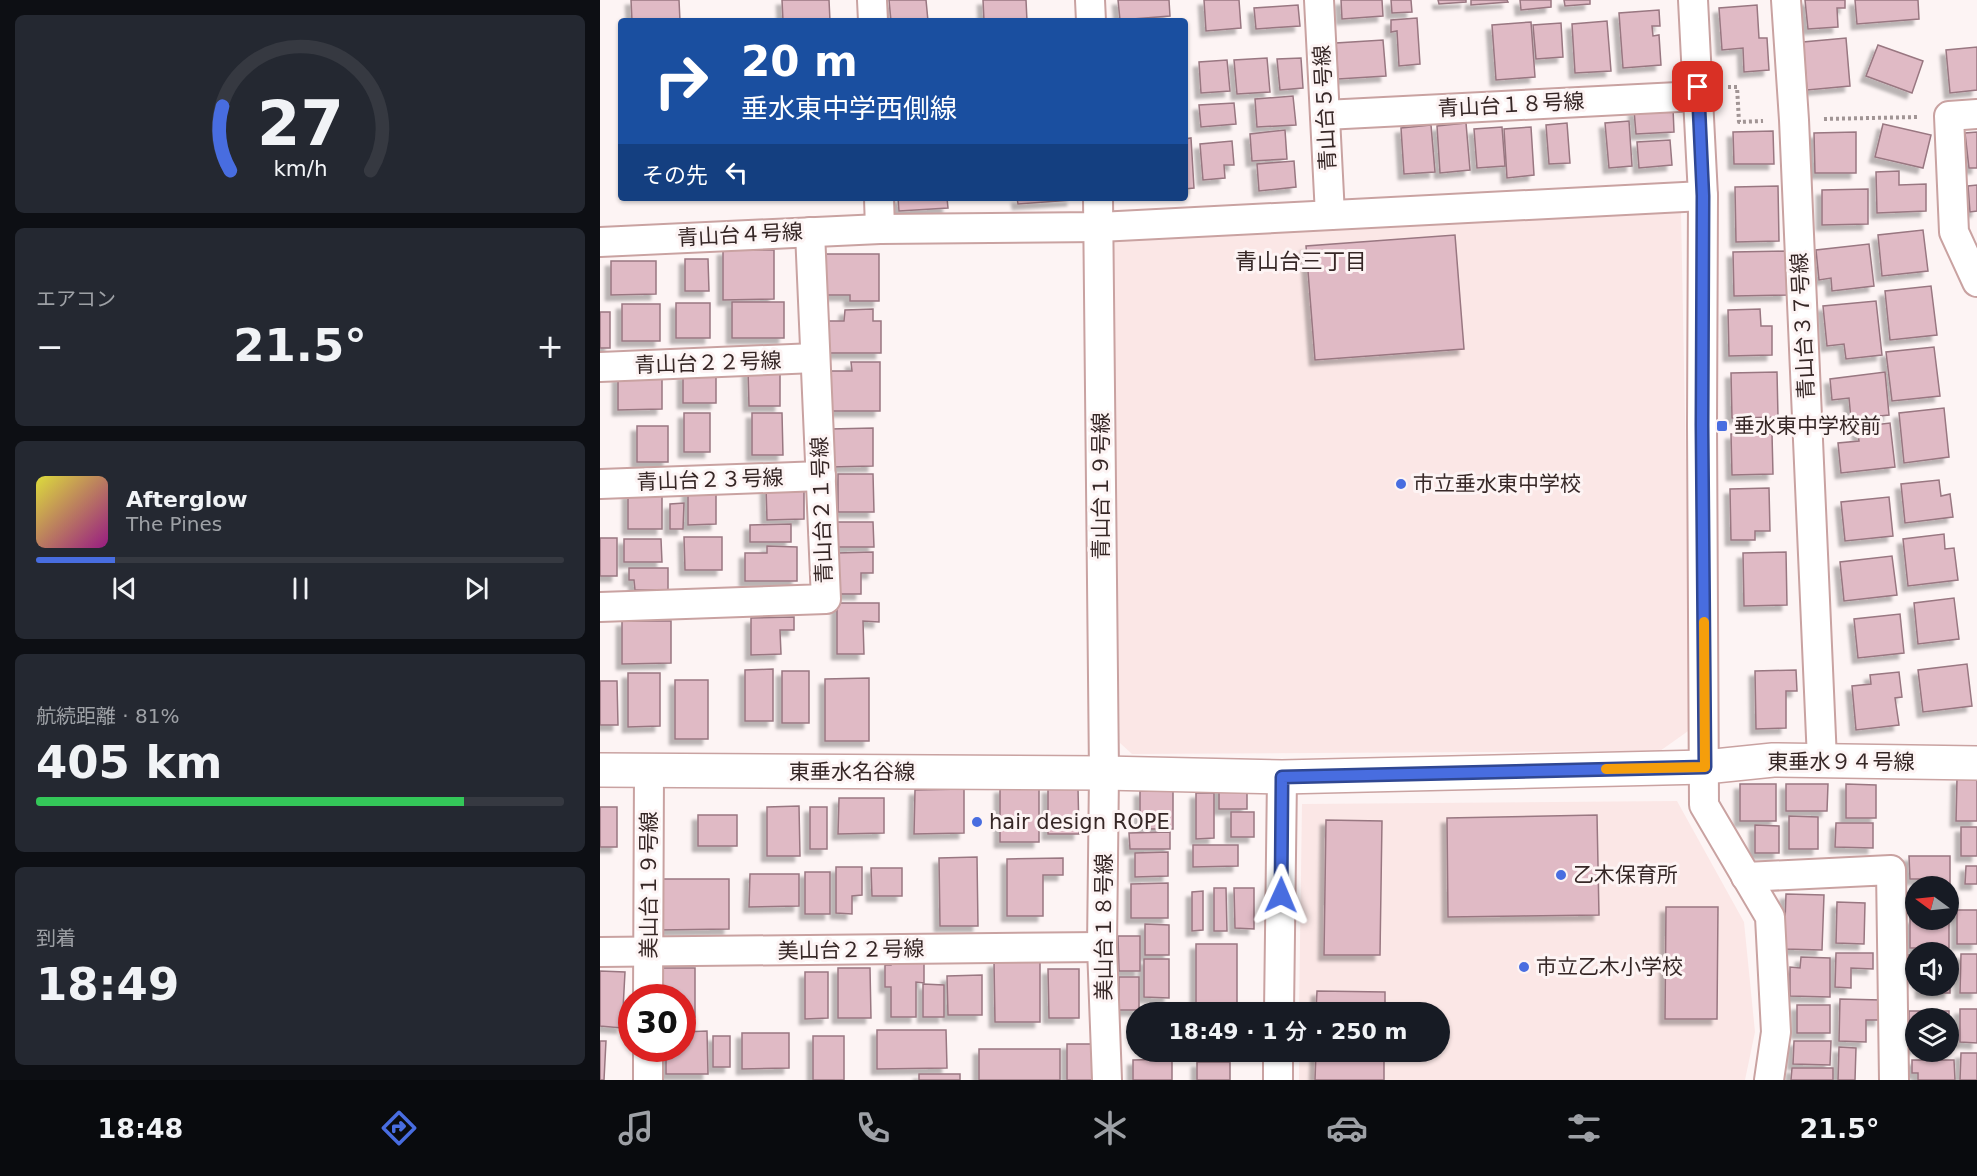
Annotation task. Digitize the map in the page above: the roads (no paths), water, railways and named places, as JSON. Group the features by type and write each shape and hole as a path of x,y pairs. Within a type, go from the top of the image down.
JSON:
{"street":[{"path":"872,0 873,18"},
{"path":"1090,0 1090,18"},
{"name":"青山台５号線","path":"1319,0 1330,215"},
{"path":"1693,0 1703,196 1704,805 1770,917 1776,1032 1769,1080"},
{"name":"青山台３７号線","path":"1786,0 1794,120 1822,760"},
{"name":"青山台１８号線","path":"1325,115 1698,96"},
{"path":"1977,114 1949,116 1954,231 1977,282"},
{"name":"青山台４号線","path":"600,242 880,229 1099,227 1703,196"},
{"path":"879,201 880,229"},
{"name":"青山台１９号線","path":"1098,201 1104,773"},
{"name":"青山台２１号線","path":"600,607 826,599 810,232"},
{"name":"青山台２２号線","path":"600,367 815,358"},
{"name":"青山台２３号線","path":"600,484 821,476"},
{"name":"東垂水９４号線","path":"1282,777 1705,767 1773,760 1977,763"},
{"name":"東垂水名谷線","path":"600,770 1104,773 1282,777"},
{"name":"美山台１９号線","path":"648,984 649,772"},
{"name":"美山台１８号線","path":"1104,773 1102,947 1107,1080"},
{"path":"1279,1002 1282,777"},
{"path":"1746,877 1892,870 1894,1080"},
{"name":"美山台２２号線","path":"600,952 1102,947"},
{"path":"648,1062 648,1080"},
{"path":"1278,1062 1278,1080"}],"place":[{"name":"垂水東中学校前","path":"1722,426"},
{"name":"市立垂水東中学校","path":"1401,484"},
{"name":"hair design ROPE","path":"977,822"},
{"name":"乙木保育所","path":"1561,875"},
{"name":"市立乙木小学校","path":"1524,967"}],"district":[{"name":"青山台三丁目","path":"1301,261"}]}
